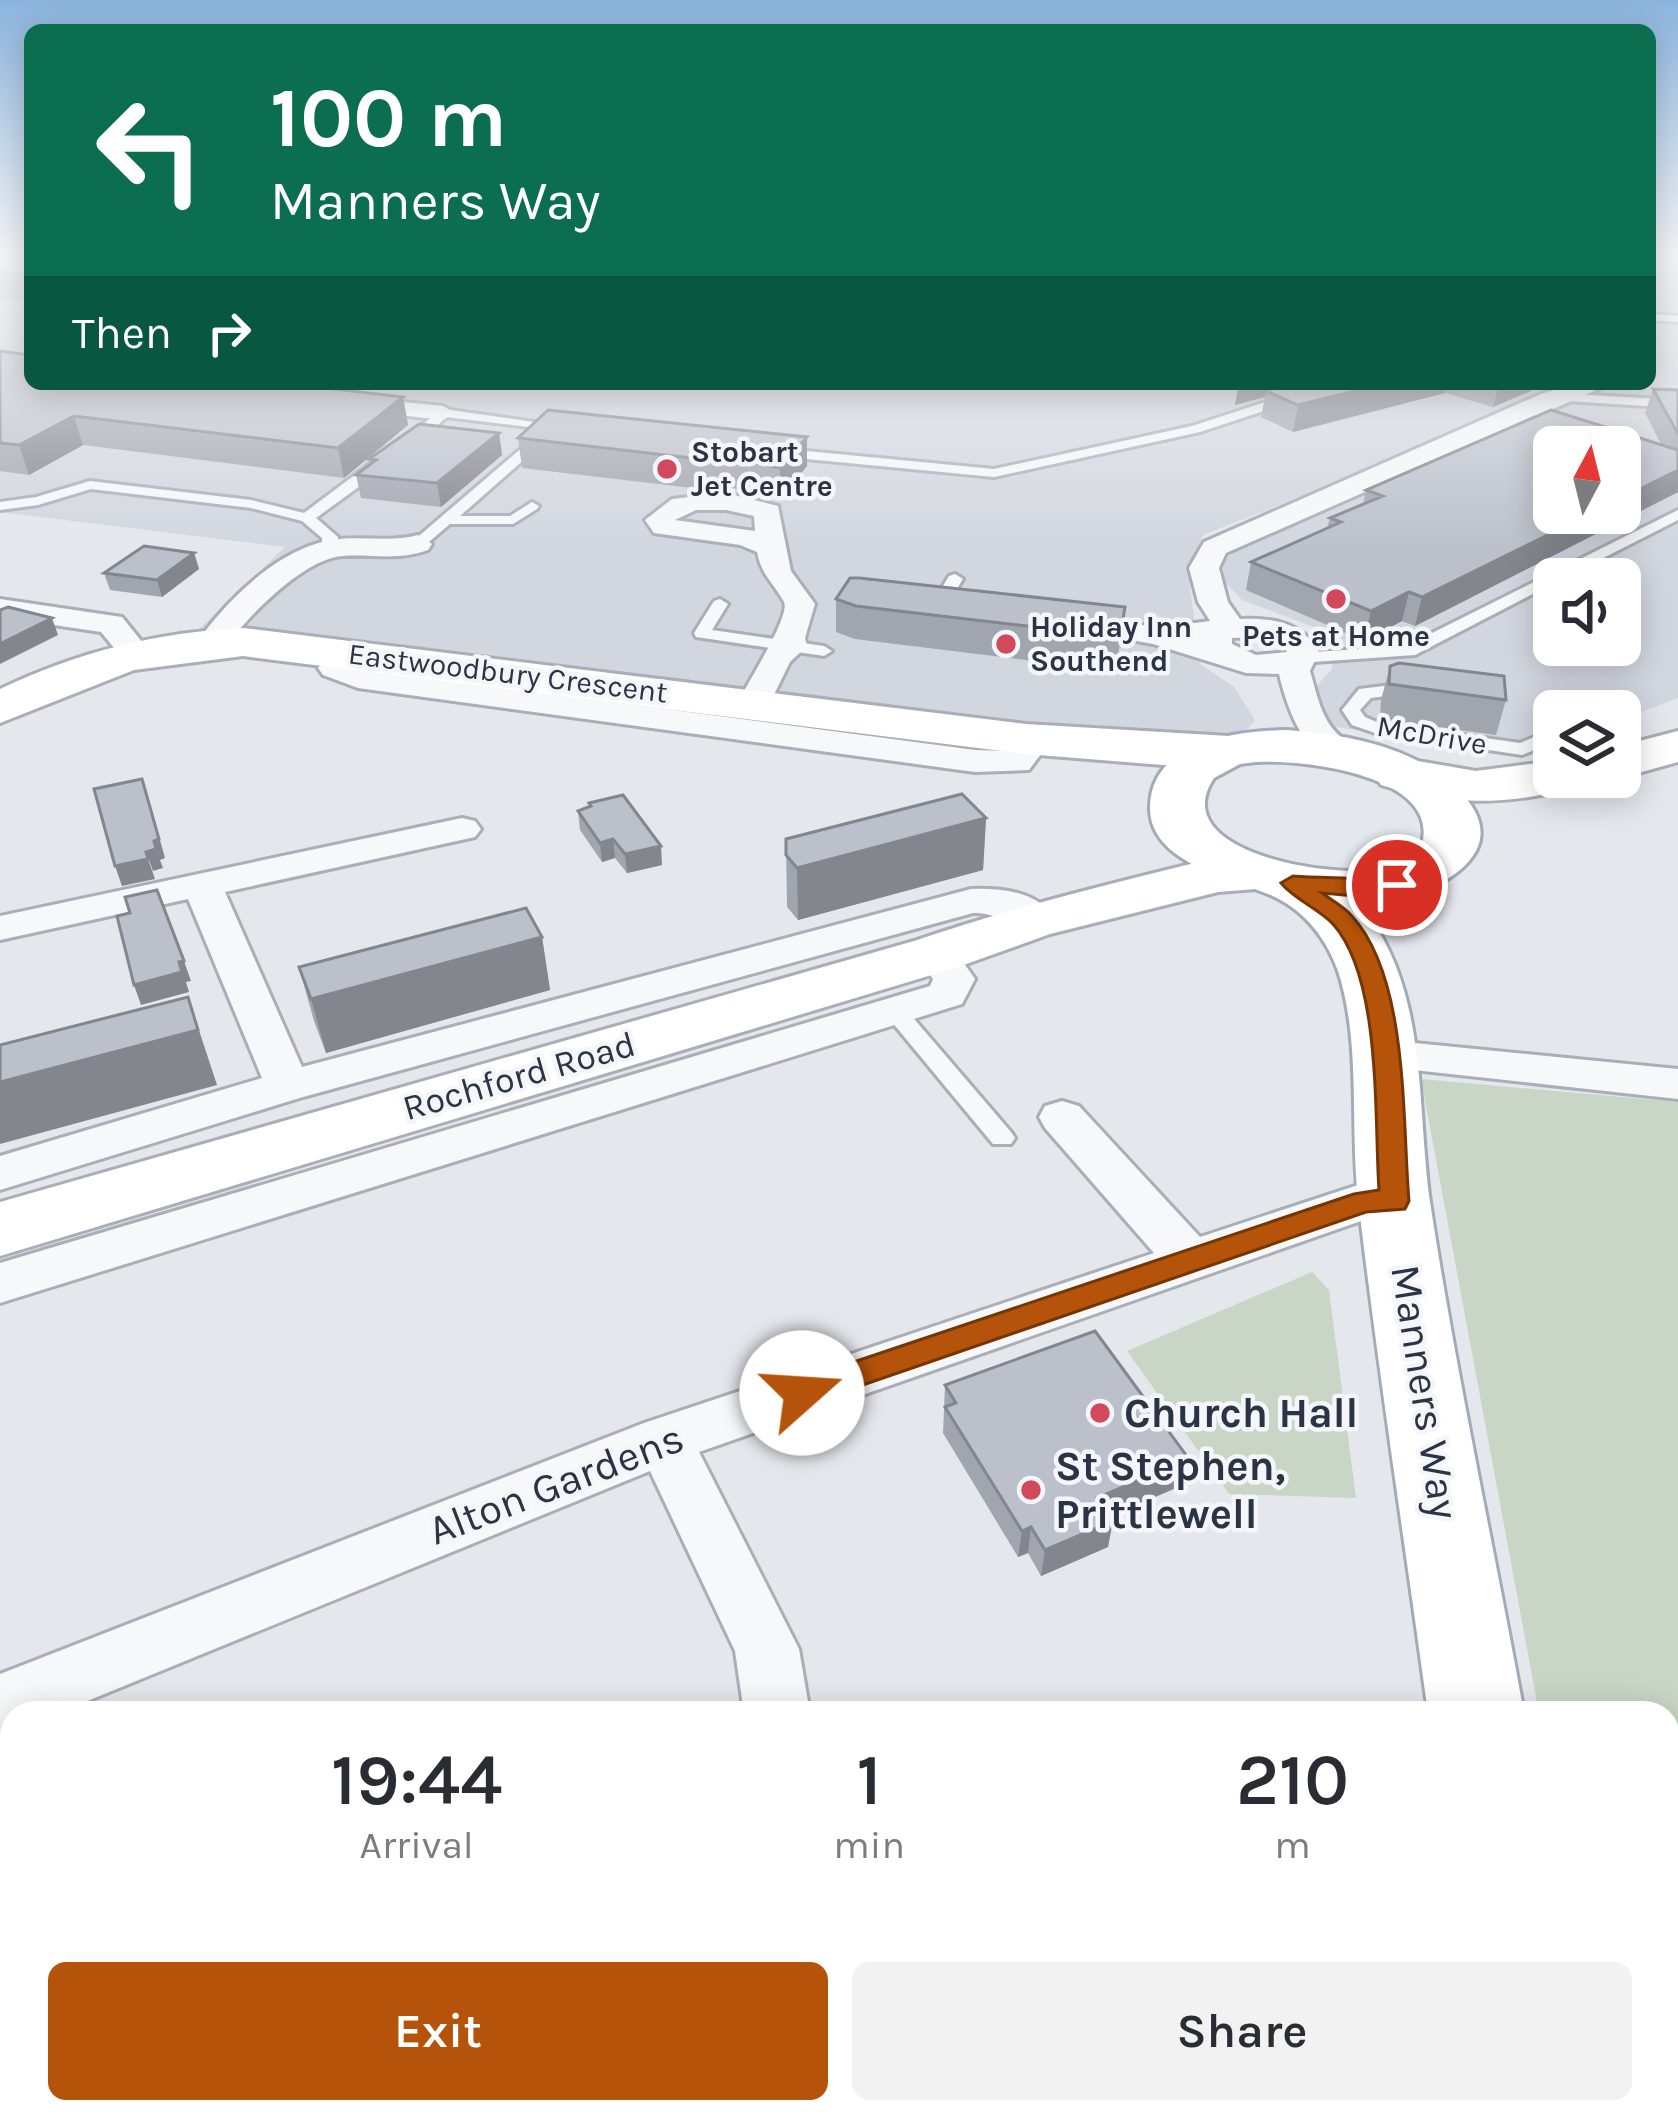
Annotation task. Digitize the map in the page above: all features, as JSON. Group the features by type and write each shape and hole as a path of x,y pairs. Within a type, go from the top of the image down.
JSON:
{"street":[{"path":"1237,749 1271,733 1275,711 1219,625 1206,560 1223,542 1578,390"},
{"path":"321,400 443,413"},
{"path":"213,642 237,611 320,554 398,557 418,544"},
{"path":"772,548 776,570 807,599 789,638 807,648"},
{"path":"939,594 985,608"},
{"path":"0,608 112,624 135,653"},
{"path":"1028,614 1219,625 1260,665 1288,640"},
{"path":"1102,617 1163,627 1219,625 1245,614 1288,640 1312,728 1327,745 1347,754"},
{"name":"Eastwoodbury Crescent","path":"0,708 81,668 135,653 213,642 758,697 1026,739 1188,752 1305,746 1347,754 1400,774"},
{"path":"758,697 776,657 807,648"},
{"path":"346,653 334,668 358,678 975,761 1016,762 1026,750 1026,739"},
{"name":"Eastwoodbury Crescent","path":"1026,739 1144,770 1165,784 1181,816 1216,855 1277,879"},
{"path":"1641,756 1678,746"},
{"name":"Rochford Road","path":"1036,920 1168,852 1190,773 1237,749"},
{"path":"1400,774 1442,787 1474,790 1533,764"},
{"path":"1400,774 1438,802 1450,821 1443,853"},
{"path":"1277,879 1359,889 1397,885 1496,813 1533,797"},
{"path":"0,928 462,829"},
{"name":"Manners Way","path":"1381,1027 1443,853"},
{"name":"Rochford Road","path":"0,1228 936,954 1036,920 1119,904 1215,875 1277,879"},
{"name":"Manners Way","path":"1277,879 1342,920 1362,953 1381,1027 1394,1201 1474,1701"},
{"path":"202,885 288,1086"},
{"path":"0,1173 288,1086 971,901 1002,900 1036,920"},
{"path":"0,1283 896,1011 952,991 954,979 936,954"},
{"path":"1381,1027 1678,1084"},
{"path":"1062,1117 1190,1259"},
{"name":"Alton Gardens","path":"10,1701 664,1440 1364,1201 1394,1201"},
{"path":"664,1440 767,1649 775,1701"}],"lane":[{"path":"759,450 994,473 1195,429 1314,391"},
{"path":"1555,397 1678,404"},
{"path":"307,518 418,437 443,413 579,429"},
{"path":"418,437 440,439"},
{"path":"418,544 529,449 507,447"},
{"path":"0,506 38,501 90,485 251,504 307,518 330,538 320,554"},
{"path":"447,520 513,520 532,506"},
{"path":"1288,640 1385,655 1419,647 1678,514"},
{"path":"720,604 702,633 807,648"},
{"path":"1288,640 1361,648 1419,647"},
{"name":"McDrive","path":"1433,686 1364,693 1351,710 1358,721 1376,728 1533,763"},
{"path":"896,1011 1003,1138"}],"shaded area":[{"path":"0,354 24,354 24,390 1656,390 1656,354 1678,354 1678,408 1542,401 1203,535 1188,572 1200,664 1234,687 1255,720 1241,737 1124,736 317,636 194,634 285,547 0,512"},
{"path":"1567,404 1678,410 1678,698 1641,712 1641,690 1533,690 1533,754 1526,756 1330,726 1312,691 1332,669 1330,633 1242,600 1225,582 1222,563 1238,547"}],"green space":[{"path":"1421,1079 1678,1102 1678,1701 1537,1701"},
{"path":"1312,1272 1329,1290 1356,1498 1229,1494 1127,1351"}],"building":[{"path":"0,354 24,354 24,390 343,390 403,397 338,448 74,416 19,445 0,443"},
{"path":"1269,390 1359,390 1298,405"},
{"path":"1654,390 1678,390 1678,434"},
{"path":"548,410 807,437 780,468 732,458 700,459 518,438"},
{"path":"1551,410 1602,426 1533,426 1533,534 1550,534 1422,597 1409,592 1371,611 1251,562 1341,522 1330,518 1383,496 1366,490"},
{"path":"419,424 499,433 437,483 356,475 376,460 369,459"},
{"path":"1641,438 1678,450 1678,470 1641,488"},
{"path":"144,546 194,553 157,580 104,573"},
{"path":"850,578 1125,607 1120,637 856,606 836,599"},
{"path":"8,607 52,618 0,644 0,610"},
{"path":"1399,663 1504,676 1506,700 1389,684 1390,666"},
{"path":"142,779 159,839 154,841 156,849 146,852 148,859 115,866 94,789"},
{"path":"962,794 986,818 797,868 786,855 786,839"},
{"path":"623,795 661,846 625,854 613,839 600,843 578,811 591,806 589,803"},
{"path":"157,890 184,961 179,962 182,972 134,985 117,916 130,913 125,897"},
{"path":"526,908 542,937 311,999 299,967"},
{"path":"188,997 198,1030 0,1082 0,1045"},
{"path":"1095,1331 1189,1459 1097,1498 1113,1521 1045,1550 1031,1527 1022,1531 945,1407 956,1403 945,1385"}],"place":[{"name":"Stobart Jet Centre","path":"667,469"},
{"name":"Pets at Home","path":"1336,599"},
{"name":"Holiday Inn Southend","path":"1006,644"},
{"name":"Church Hall","path":"1100,1413"},
{"name":"St Stephen, Prittlewell","path":"1031,1490"}],"route":[{"path":"802,1393 1364,1201 1394,1201 1378,999 1362,953 1342,920 1293,883 1359,889 1397,885"}]}
